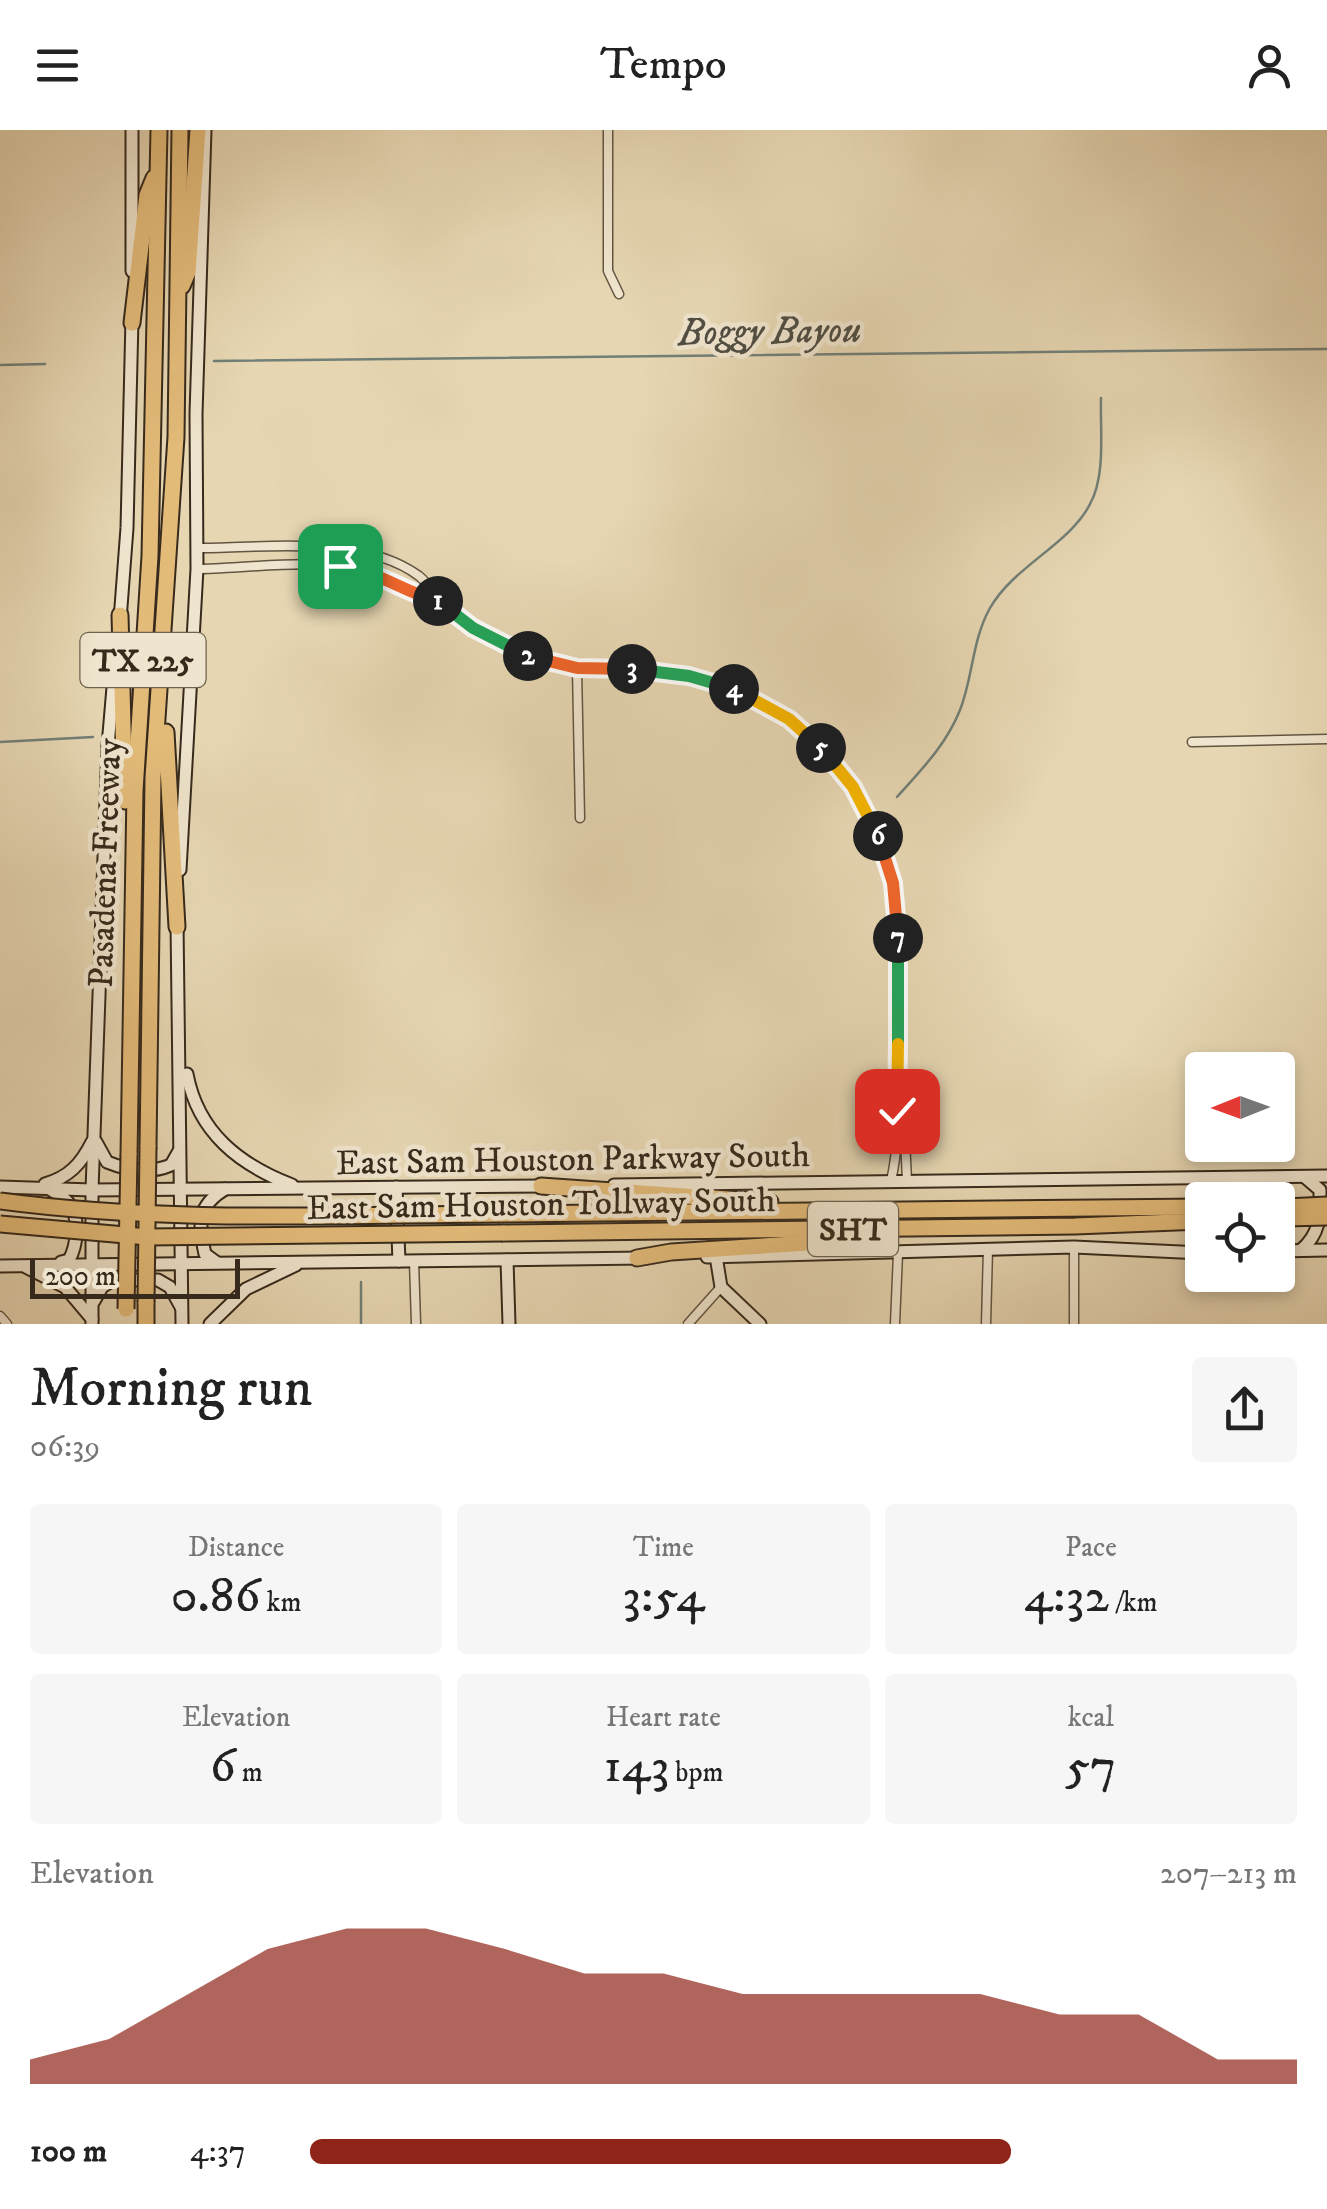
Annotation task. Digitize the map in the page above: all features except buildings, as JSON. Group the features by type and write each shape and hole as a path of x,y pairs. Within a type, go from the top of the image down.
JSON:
{"highway":[{"name":"TX 225","path":"158,165 159,130"},
{"name":"TX 225","path":"177,299 180,130"},
{"path":"177,299 188,272 202,130"},
{"path":"132,322 148,195 158,165"},
{"name":"Pasadena Freeway","path":"126,1316 129,994 135,791 150,556 158,165"},
{"name":"Pasadena Freeway","path":"146,1324 153,778 176,437 177,299"},
{"path":"120,615 129,994"},
{"path":"163,654 177,928"},
{"path":"542,1186 864,1208"},
{"name":"East Sam Houston Tollway South","path":"0,1202 149,1214 1185,1207"},
{"path":"1295,1210 1327,1205"},
{"path":"1295,1214 1327,1217"},
{"name":"East Sam Houston Tollway South","path":"0,1224 148,1238 1185,1221"},
{"path":"638,1258 671,1252 891,1238 913,1228"}],"main road":[{"path":"92,1322 92,1190 108,746 127,510 132,130"},
{"path":"183,1317 177,928 198,548 202,130"},
{"path":"180,1042 189,1086 224,1144 241,1161 301,1188"},
{"path":"94,1138 108,1162 150,1171 174,1162 182,1139"},
{"path":"33,1188 61,1180 71,1172 83,1160 94,1138"},
{"path":"1302,1250 1316,1234 1320,1207 1320,1190 1303,1176"},
{"name":"East Sam Houston Parkway South","path":"0,1187 396,1188 1327,1176"},
{"path":"48,1188 70,1202 76,1218 75,1250 69,1260 52,1265"},
{"path":"396,1188 399,1261"},
{"path":"218,1263 204,1254 203,1208 225,1189"},
{"path":"0,1266 638,1258 1074,1247 1185,1252"},
{"path":"1295,1250 1327,1250"},
{"path":"716,1256 722,1287 760,1324"},
{"path":"507,1260 509,1324"},
{"path":"210,1324 246,1289 304,1262"},
{"path":"22,1266 65,1287 92,1322"},
{"path":"92,1304 102,1287 113,1280 158,1280 170,1287 183,1317"}],"street":[{"path":"608,130 608,271 618,294"},
{"path":"198,548 338,548 382,558 407,568 426,582 438,601 473,628 528,656 577,668 660,671 730,688 789,719 834,761 871,818 890,871 897,911 906,1181"},
{"path":"336,566 338,548"},
{"path":"197,569 336,566 376,574 421,597 438,601"},
{"path":"577,668 580,818"},
{"path":"1192,742 1327,739"},
{"path":"891,1181 899,1026"},
{"path":"1074,1247 1074,1324"},
{"path":"986,1324 988,1249"},
{"path":"895,1324 898,1252"},
{"path":"414,1260 416,1324"},
{"path":"688,1324 722,1287"},
{"path":"0,1316 8,1324"}],"waterway":[{"name":"Boggy Bayou","path":"214,361 1327,349"},
{"name":"Boggy Bayou","path":"0,365 45,364"},
{"path":"897,797 933,756 954,723 990,608 1013,580 1069,531 1090,504 1100,466 1101,398"},
{"name":"Boggy Bayou","path":"0,742 93,737"},
{"path":"361,1282 361,1324"}],"route":[{"path":"340,566 376,574 421,597 438,601 473,628 528,656 577,668 652,670 730,688 789,719 824,750 871,818 893,883 898,926 897,1111"}]}
